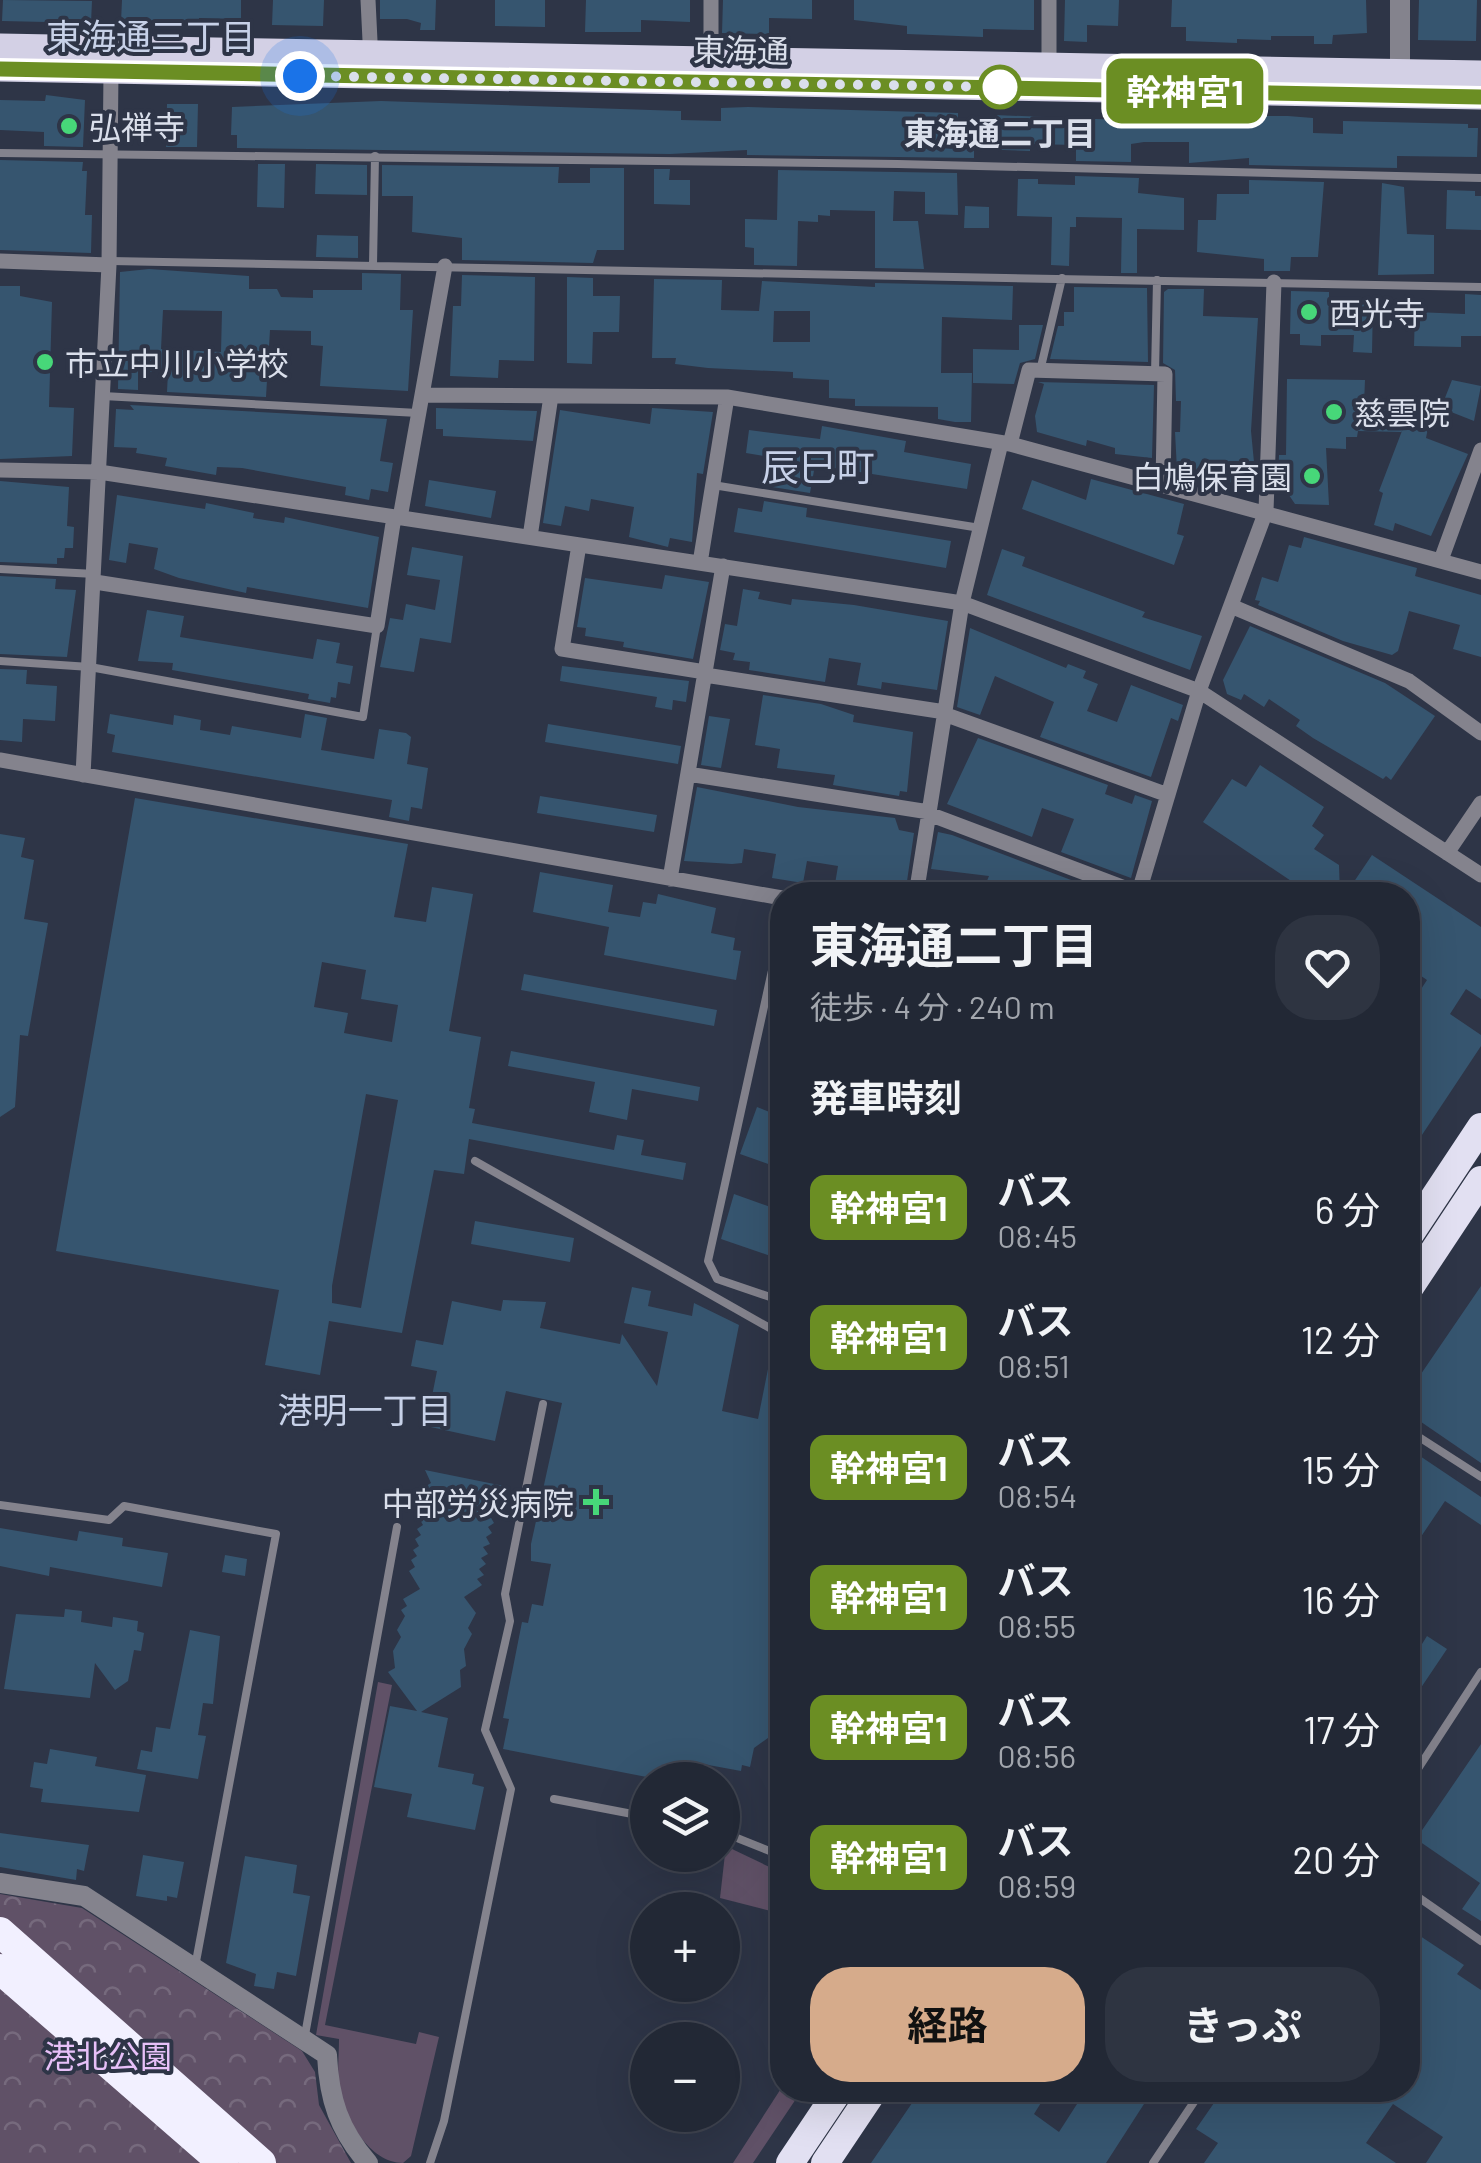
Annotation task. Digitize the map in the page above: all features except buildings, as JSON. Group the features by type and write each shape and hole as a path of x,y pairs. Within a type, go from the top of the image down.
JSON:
{"highway":[{"path":"1420,1219 1481,1127"},
{"path":"1420,1272 1481,1180"},
{"path":"0,1932 262,2163"},
{"path":"0,1969 223,2163"},
{"path":"790,2163 831,2102"},
{"path":"825,2163 866,2102"}],"main road":[{"name":"東海通","path":"0,46 372,65 1400,83 1481,73"},
{"name":"東海通","path":"0,70 111,72 372,65"},
{"name":"東海通","path":"710,70 1049,65 1400,83 1481,96"}],"street":[{"path":"368,0 372,65"},
{"path":"710,0 710,70"},
{"path":"1049,65 1050,0"},
{"path":"1400,0 1400,83"},
{"path":"83,775 110,263 111,72"},
{"path":"0,260 110,263"},
{"path":"95,578 377,626 445,266"},
{"path":"1142,882 1199,691 1266,511 1274,282"},
{"path":"918,882 962,603 980,528 1029,370 1165,374 1162,485"},
{"path":"422,395 727,397 1005,444 1266,511 1481,572"},
{"path":"530,537 551,396"},
{"path":"700,563 727,397"},
{"path":"1440,560 1480,459"},
{"path":"0,470 99,472 962,603 1199,691 1481,875"},
{"path":"578,544 562,648 944,713 1168,795"},
{"path":"670,879 723,566"},
{"path":"1231,606 1409,681 1481,733"},
{"path":"0,760 770,896"},
{"path":"688,774 929,813 1107,882"},
{"path":"1447,853 1481,803"},
{"path":"0,1882 84,1896 327,2055 332,2106 348,2140 368,2163"}],"lane":[{"path":"0,153 375,156 1481,178"},
{"path":"373,265 375,156"},
{"path":"110,263 1481,287"},
{"path":"1040,371 1062,278"},
{"path":"1155,374 1157,280"},
{"path":"103,396 419,414"},
{"path":"713,485 980,528"},
{"path":"0,569 95,578"},
{"path":"0,661 90,667 363,717 377,626"},
{"path":"770,979 708,1261 718,1279 770,1297"},
{"path":"475,1161 770,1328"},
{"path":"430,2163 444,2121 510,1789 485,1730 510,1622 504,1594 542,1404"},
{"path":"1420,1438 1481,1477"},
{"path":"0,1505 109,1520 124,1506 276,1534 195,1968"},
{"path":"304,2039 398,1528"},
{"path":"1420,1766 1481,1672"},
{"path":"554,1799 630,1814"},
{"path":"740,1839 770,1851"},
{"path":"1420,1898 1481,1941"},
{"path":"1153,2163 1194,2102"}],"green space":[{"path":"378,1682 392,1685 325,2025 416,2044 419,2032 439,2037 411,2156 403,2163 380,2156 360,2137 346,2112 339,2088 339,2039 316,2035"},
{"path":"740,1853 770,1867 770,1911 740,1903 740,1892 721,1892 723,1872 740,1872"},
{"name":"港北公園","path":"0,1894 82,1908 302,2051 315,2072 319,2105 351,2163 0,2163"},
{"path":"772,2102 794,2102 753,2163 733,2163"}],"bus line":[{"name":"幹神宮1","path":"0,69 1481,97"}],"place":[{"name":"東海通二丁目","path":"1000,87"},
{"name":"弘禅寺","path":"69,126"},
{"name":"西光寺","path":"1309,312"},
{"name":"市立中川小学校","path":"45,362"},
{"name":"慈雲院","path":"1334,412"},
{"name":"白鳩保育園","path":"1312,476"},
{"name":"中部労災病院","path":"596,1502"}],"district":[{"name":"東海通三丁目","path":"151,35"},
{"name":"辰巳町","path":"818,466"},
{"name":"港明一丁目","path":"365,1409"}],"route":[{"path":"300,76 1000,87"}]}
